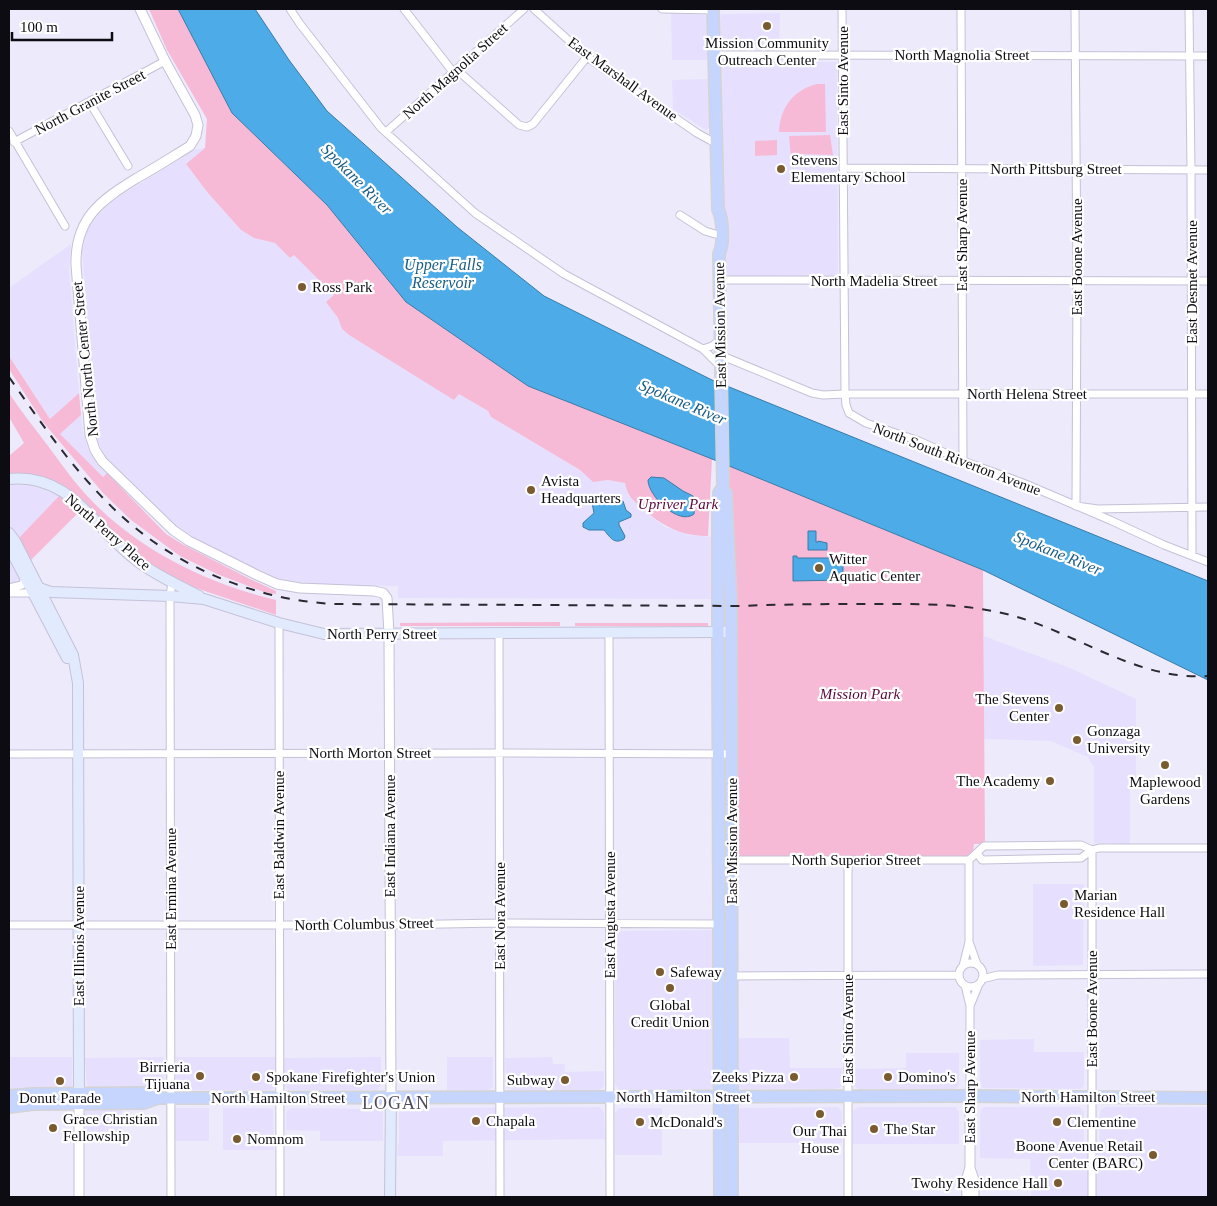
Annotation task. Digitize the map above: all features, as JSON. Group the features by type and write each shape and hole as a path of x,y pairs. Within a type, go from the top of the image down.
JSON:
{"main road":[{"name":"East Mission Avenue","path":"714,9 718,209 721,215 719,280 722,485 719,493 718,516 720,1197"},
{"name":"East Mission Avenue","path":"718,209 715,215 715,234 716,248 719,254"},
{"name":"North Perry Place","path":"9,479 40,480 56,487 77,502 134,559 153,572 204,599"},
{"name":"East Mission Avenue","path":"722,485 726,493 731,591 732,1197"},
{"name":"East Illinois Avenue","path":"9,533 15,541 70,664 79,695"},
{"path":"9,547 24,576 36,590"},
{"name":"North Perry Street","path":"36,590 204,599 279,623 324,634 731,632"},
{"name":"East Illinois Avenue","path":"36,590 51,611 73,655 79,695 79,1098"},
{"path":"51,611 52,599 60,592"},
{"name":"North Hamilton Street","path":"9,1096 79,1098 144,1103 158,1098 848,1096 1208,1098"},
{"name":"East Indiana Avenue","path":"390,1197 391,1097"},
{"name":"North Hamilton Street","path":"9,1106 79,1098"},
{"path":"720,1168 724,1179 726,1197"}],"street":[{"path":"140,9 165,61"},
{"path":"290,9 386,132 475,213 509,237 564,274 703,349 720,363 812,393 823,395 846,394"},
{"path":"404,9 455,70 519,126 527,127 533,124 587,57"},
{"name":"North Magnolia Street","path":"386,132 524,9"},
{"name":"East Marshall Avenue","path":"534,9 587,57 697,133 717,144"},
{"path":"662,9 714,9"},
{"name":"East Sinto Avenue","path":"842,9 846,394"},
{"name":"East Sharp Avenue","path":"961,9 963,461"},
{"name":"East Boone Avenue","path":"1075,9 1076,506"},
{"name":"East Desmet Avenue","path":"1189,9 1192,555"},
{"name":"North Magnolia Street","path":"715,55 1208,56"},
{"name":"North Granite Street","path":"14,142 90,103 165,61"},
{"name":"North North Center Street","path":"165,61 195,115 198,125 196,136 190,146 107,198 90,215 81,231 76,252 90,435 95,450 102,461 167,526 189,541 267,580"},
{"path":"90,103 128,166"},
{"path":"9,130 14,142 65,226"},
{"name":"North Pittsburg Street","path":"843,168 1208,170"},
{"path":"680,215 705,232 715,234"},
{"name":"North Madelia Street","path":"719,280 1208,282"},
{"path":"703,349 712,346 720,340"},
{"name":"North Helena Street","path":"846,394 1208,394"},
{"name":"North South Riverton Avenue","path":"846,394 847,410 857,419 886,431 919,441 1208,562"},
{"path":"1076,506 1098,509 1208,507"},
{"path":"9,588 19,587 23,584 24,576"},
{"name":"East Indiana Avenue","path":"267,580 277,584 300,588 383,593 388,602 391,1097"},
{"name":"East Ermina Avenue","path":"171,1197 170,596 172,582"},
{"name":"North Perry Street","path":"9,593 36,590"},
{"name":"East Baldwin Avenue","path":"279,623 280,1197"},
{"name":"East Nora Avenue","path":"499,634 500,1197"},
{"name":"East Augusta Avenue","path":"609,634 610,1197"},
{"name":"North Morton Street","path":"9,754 732,754"},
{"path":"1092,850 1081,845 984,846 969,860 969,942 959,974 960,981 972,987 981,981 998,975 1208,974"},
{"path":"977,853 982,860 1081,858 1092,850 1099,848 1208,848"},
{"name":"East Boone Avenue","path":"1092,850 1092,1197"},
{"name":"North Superior Street","path":"732,860 969,860"},
{"name":"East Sinto Avenue","path":"848,861 848,1197"},
{"name":"North Columbus Street","path":"9,925 719,924"},
{"path":"969,942 979,967 981,981"},
{"path":"963,966 970,962 998,975"},
{"path":"732,976 959,974"},
{"name":"East Sharp Avenue","path":"970,1006 981,981"},
{"name":"East Sharp Avenue","path":"965,985 970,1006 970,1167 966,1181 967,1197"},
{"name":"East Illinois Avenue","path":"79,1098 79,1197"},
{"name":"East Sharp Avenue","path":"970,1167 974,1180 974,1197"}],"shaded area":[{"path":"671,13 705,15 707,20 709,60 672,60"},
{"path":"780,13 779,49 726,49 721,46 721,14"},
{"name":"Stevens Elementary School","path":"721,61 837,62 838,276 725,276"},
{"path":"709,79 711,126 706,130 673,109 672,80"},
{"path":"205,148 186,164 208,193 241,230 254,238 275,243 290,258 294,255 319,278 334,295 327,303 338,318 342,329 454,399 459,394 488,411 491,417 580,470 593,482 608,480 625,483 628,495 665,527 689,535 712,537 715,599 398,598 398,586 321,585 278,579 203,543 174,525 106,458 98,442 82,251 91,222 110,202 196,149"},
{"path":"71,244 69,269 79,393 50,419 9,356 9,288"},
{"path":"81,415 83,432 89,450 106,473 103,477 60,434"},
{"path":"24,483 46,488 59,496 17,540 9,524 9,484"},
{"path":"9,556 21,581 20,584 9,586"},
{"name":"Gonzaga University","path":"984,636 1070,668 1136,699 1136,781 1130,781 1130,844 1094,843 1094,768 1088,757 1051,741 984,739"},
{"path":"1033,884 1084,884 1083,965 1033,966"},
{"path":"711,930 714,932 715,1086 710,1090 619,1090 615,1084 615,933 618,931"},
{"path":"736,1038 789,1038 790,1068 842,1068 842,1085 840,1088 835,1089 739,1089 736,1086"},
{"path":"1034,1039 1034,1052 1084,1052 1083,1087 1080,1089 982,1088 980,1082 980,1040"},
{"path":"906,1053 959,1053 958,1087 954,1089 859,1089 854,1086 854,1069 906,1068"},
{"path":"9,1057 72,1057 72,1088 70,1090 9,1092"},
{"path":"164,1057 164,1084 162,1089 158,1091 93,1090 87,1086 85,1058"},
{"path":"176,1057 276,1057 276,1087 271,1090 180,1090 176,1087"},
{"path":"381,1057 381,1085 377,1090 289,1090 284,1085 284,1058"},
{"path":"447,1057 493,1057 493,1087 489,1090 447,1090"},
{"path":"552,1057 553,1064 565,1064 565,1072 604,1071 604,1086 600,1090 512,1090 506,1087 505,1058"},
{"path":"599,1107 604,1113 605,1139 443,1141 443,1156 397,1156 399,1113 405,1108"},
{"path":"838,1107 842,1112 842,1143 736,1143 736,1111 740,1108"},
{"path":"858,1107 956,1107 959,1112 959,1144 853,1144 853,1113"},
{"path":"1080,1107 1084,1112 1084,1145 1099,1146 1100,1111 1105,1107 1208,1107 1208,1197 1031,1197 1030,1159 980,1158 980,1113 982,1108"},
{"path":"122,1108 122,1142 85,1142 85,1120 83,1114 86,1109"},
{"path":"166,1108 209,1108 209,1141 166,1141"},
{"path":"223,1108 269,1108 273,1110 274,1150 223,1150"},
{"path":"292,1108 380,1109 383,1113 383,1141 320,1141 320,1131 286,1130 286,1113"},
{"path":"621,1108 662,1108 662,1155 615,1155 615,1113"}],"green space":[{"name":"Upriver Park","path":"149,9 178,9 232,113 327,205 406,302 528,386 712,459 708,536 698,536 672,529 649,514 633,499 627,491 625,483 608,480 593,482 580,470 491,417 488,411 459,394 454,400 342,329 338,318 326,302 334,295 294,255 290,258 275,243 254,238 241,230 208,193 186,164 205,148 207,119 167,50"},
{"path":"817,84 825,84 826,132 779,132 782,115 789,101 801,91"},
{"path":"830,135 833,155 798,154 798,157 791,157 789,136"},
{"path":"777,140 777,155 755,156 755,141"},
{"path":"9,356 50,419 79,393 81,415 60,434 103,477 107,473 166,534 182,544 276,591 276,594 264,592 217,574 180,556 131,520 103,493 43,422 9,369"},
{"path":"9,393 74,480 112,520 155,551 178,564 226,585 276,600 276,615 178,582 145,565 68,491 9,477 9,456 24,443 9,417"},
{"name":"Mission Park","path":"729,466 983,570 985,844 974,844 973,852 967,857 736,856 735,606"},
{"path":"59,496 79,512 29,562 17,540"},
{"path":"560,622 560,626 400,626 400,623"},
{"path":"575,623 708,623 708,626 575,626"}],"water":[{"name":"Upper Falls Reservoir","path":"178,9 255,9 289,60 327,111 457,227 544,296 712,380 1208,581 1208,680 983,570 528,386 406,302 327,205 232,113"},
{"path":"651,477 664,478 693,496 695,501 694,514 688,517 680,516 665,508 649,487 648,480"},
{"path":"598,499 608,503 615,500 623,501 626,510 631,514 631,517 619,522 625,536 621,541 615,541 610,538 604,530 589,530 583,527 583,523 594,513 592,503"},
{"path":"808,531 816,531 816,542 827,543 827,550 808,550"},
{"path":"793,556 797,556 797,558 843,558 843,580 793,581"}],"railway":[{"path":"9,377 80,472 130,524 182,560 240,586 271,595 333,604 739,606 899,604 949,606 982,609 1014,616 1038,624 1109,655 1158,671 1182,676 1208,676"}],"place":[{"name":"Mission Community Outreach Center","path":"767,26"},
{"name":"Stevens Elementary School","path":"781,169"},
{"name":"Ross Park","path":"302,287"},
{"name":"Avista Headquarters","path":"531,490"},
{"name":"Witter Aquatic Center","path":"819,568"},
{"name":"The Stevens Center","path":"1059,708"},
{"name":"Gonzaga University","path":"1077,740"},
{"name":"Maplewood Gardens","path":"1165,765"},
{"name":"The Academy","path":"1050,781"},
{"name":"Marian Residence Hall","path":"1064,904"},
{"name":"Safeway","path":"660,972"},
{"name":"Global Credit Union","path":"670,988"},
{"name":"Birrieria Tijuana","path":"200,1076"},
{"name":"Spokane Firefighter's Union","path":"256,1077"},
{"name":"Zeeks Pizza","path":"794,1077"},
{"name":"Domino's","path":"888,1077"},
{"name":"Subway","path":"565,1080"},
{"name":"Donut Parade","path":"60,1081"},
{"name":"Our Thai House","path":"820,1114"},
{"name":"Chapala","path":"476,1121"},
{"name":"McDonald's","path":"640,1122"},
{"name":"Clementine","path":"1057,1122"},
{"name":"Grace Christian Fellowship","path":"53,1128"},
{"name":"The Star","path":"874,1129"},
{"name":"Nomnom","path":"237,1139"},
{"name":"Boone Avenue Retail Center (BARC)","path":"1153,1155"},
{"name":"Twohy Residence Hall","path":"1058,1183"}],"district":[{"name":"LOGAN","path":"396,1103"}],"water label":[{"name":"Spokane River","path":"357,179"},
{"name":"Spokane River","path":"683,402"},
{"name":"Spokane River","path":"1058,553"}]}
